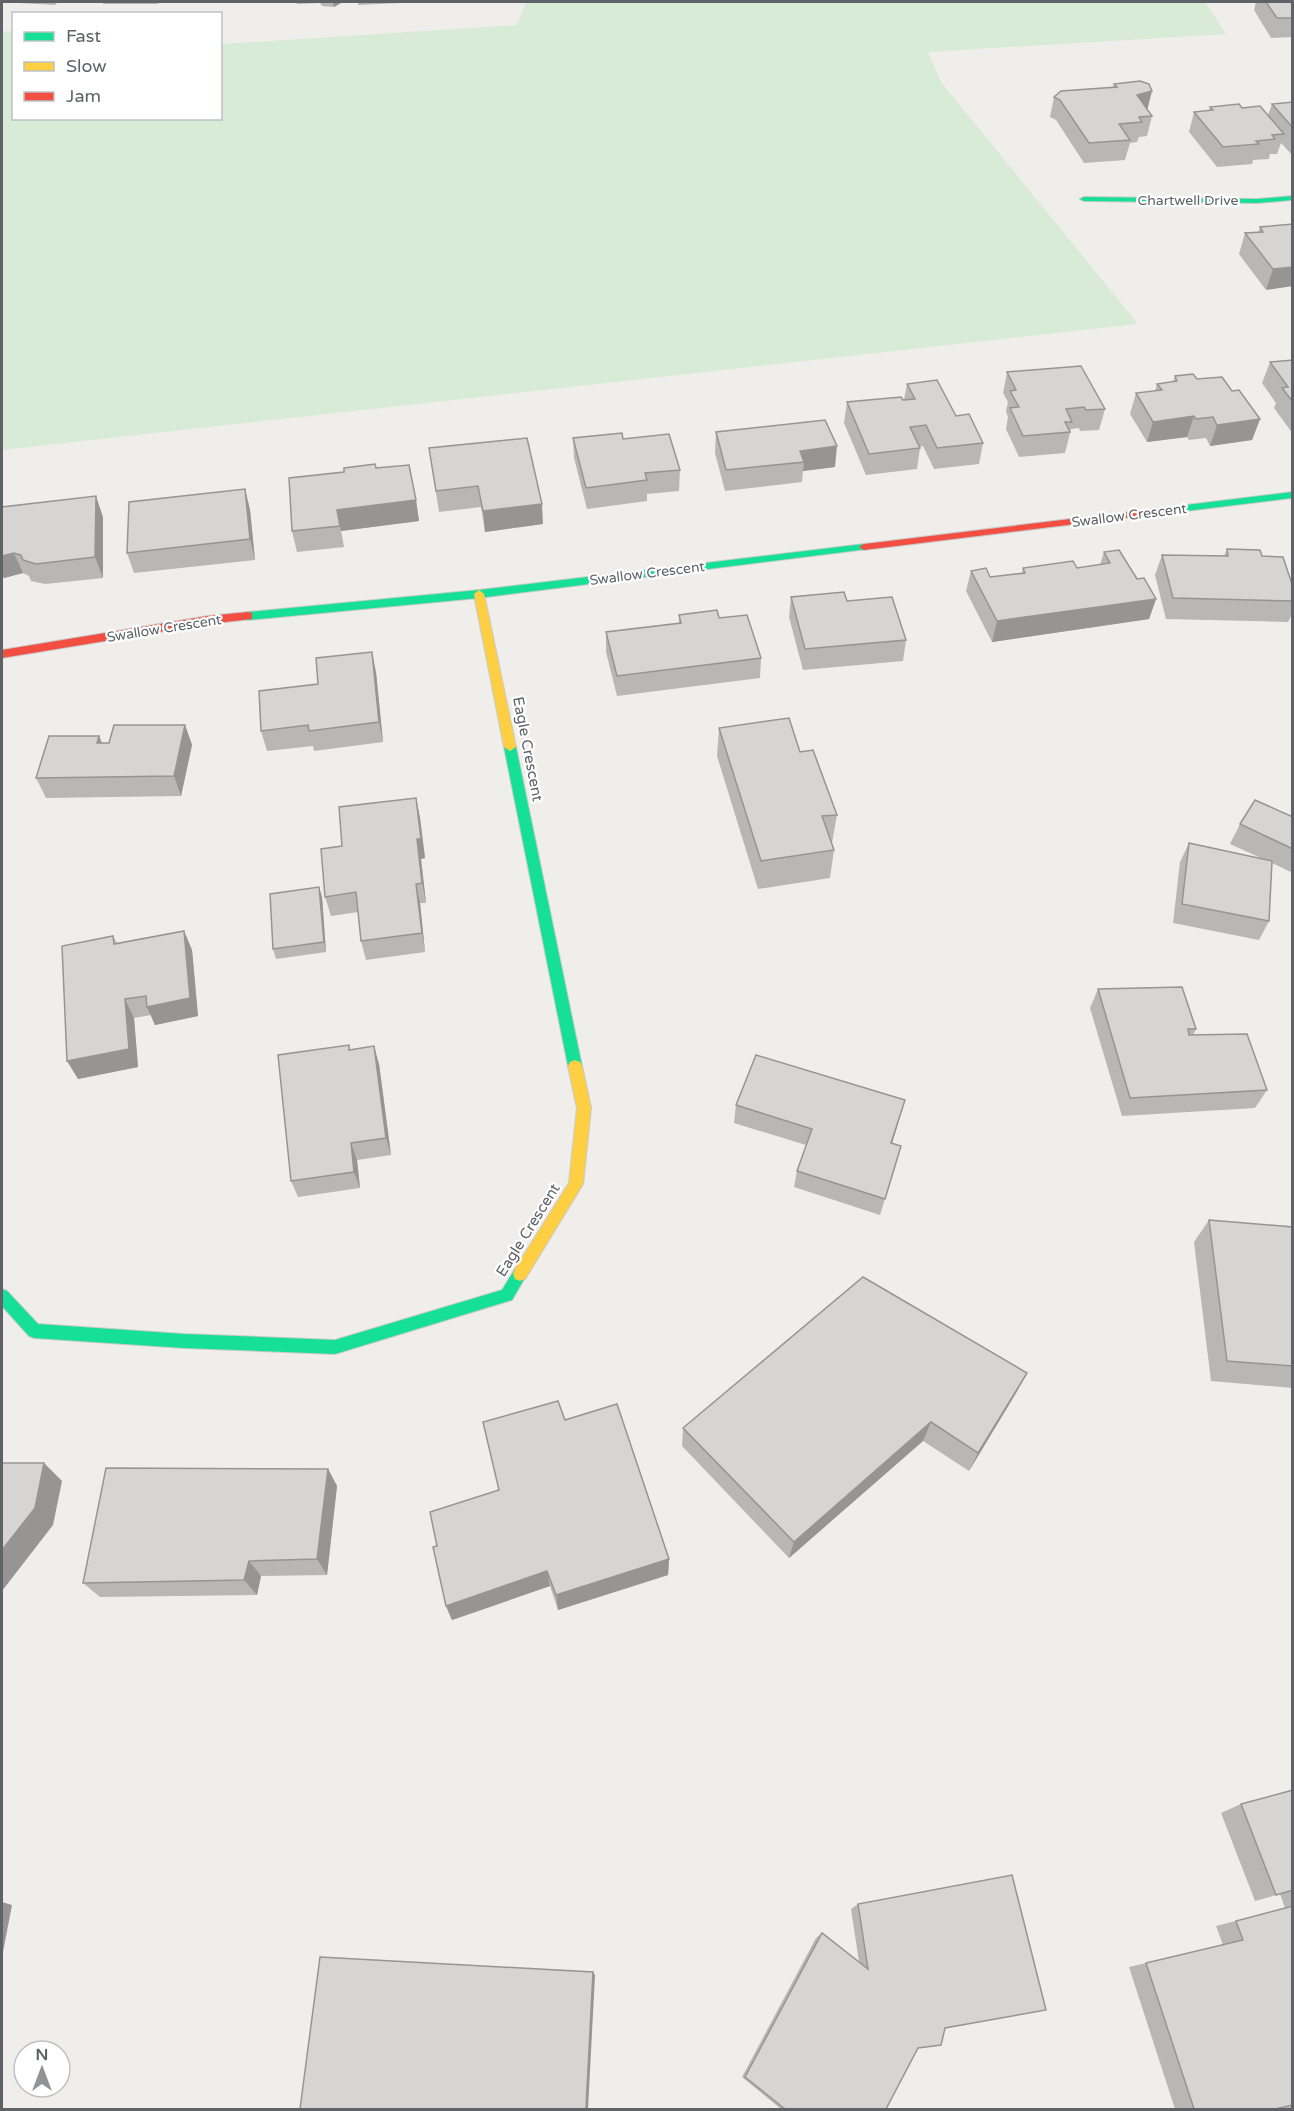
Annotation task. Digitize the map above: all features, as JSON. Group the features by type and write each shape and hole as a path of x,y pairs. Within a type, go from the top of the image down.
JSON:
{"street":[{"name":"Chartwell Drive","path":"1084,199 1257,201 1293,198"},
{"name":"Swallow Crescent","path":"2,654 208,620 479,594 1293,495"},
{"name":"Eagle Crescent","path":"2,1296 34,1331 184,1341 335,1347 507,1295 576,1184 584,1108 479,594"}],"green space":[{"path":"526,2 1205,2 1226,34 928,52 941,82 1138,324 2,450 2,31 12,32 12,120 222,120 222,44 517,25"}],"building":[{"path":"1266,2 1293,2 1293,18 1277,18"},
{"path":"1140,81 1149,84 1152,91 1137,95 1152,116 1139,117 1142,122 1119,124 1130,140 1089,143 1060,100 1054,97 1061,91 1117,87 1114,84"},
{"path":"1293,102 1293,128 1272,104"},
{"path":"1239,104 1242,108 1260,106 1284,134 1272,135 1275,139 1256,141 1259,144 1223,147 1194,112 1213,110 1210,107"},
{"path":"1293,224 1293,267 1273,269 1245,233 1263,232 1260,227"},
{"path":"1293,360 1293,402 1282,388 1288,387 1270,362"},
{"path":"1081,366 1105,409 1086,410 1084,407 1066,409 1072,422 1065,422 1070,432 1023,436 1010,408 1019,407 1010,391 1016,390 1007,372"},
{"path":"1193,374 1197,379 1222,377 1232,391 1239,390 1260,419 1217,425 1213,417 1196,419 1194,416 1153,422 1136,393 1162,390 1157,384 1177,381 1175,376"},
{"path":"937,380 956,416 969,414 983,443 937,448 926,425 910,427 920,448 869,454 847,402 901,397 903,400 915,399 907,384"},
{"path":"825,420 837,446 800,451 804,462 726,470 716,432"},
{"path":"622,433 623,439 669,434 680,470 645,473 647,480 586,488 573,438"},
{"path":"527,438 542,504 483,511 478,486 436,491 429,448"},
{"path":"375,464 376,468 409,465 416,500 337,510 340,526 292,531 289,478 344,472 344,468"},
{"path":"245,489 250,539 127,553 129,502"},
{"path":"96,496 95,557 36,564 23,560 21,555 14,553 2,556 2,507"},
{"path":"1227,549 1260,550 1262,556 1283,557 1293,587 1293,601 1173,598 1162,555 1228,556"},
{"path":"1119,550 1137,579 1144,578 1156,599 997,621 971,571 986,568 990,577 1025,573 1023,568 1073,561 1077,568 1110,563 1104,552"},
{"path":"844,592 847,601 892,597 906,640 805,649 791,597"},
{"path":"717,610 719,618 747,615 761,658 617,676 606,632 681,623 679,615"},
{"path":"372,652 379,722 309,731 308,725 261,731 259,691 318,684 316,658"},
{"path":"789,718 800,752 813,750 837,815 822,816 834,850 761,861 719,728"},
{"path":"114,725 185,725 174,776 36,778 49,736 99,736 97,743 109,743"},
{"path":"416,798 421,839 417,839 422,883 416,884 422,933 361,941 356,892 325,897 321,849 342,846 339,807"},
{"path":"1255,800 1293,817 1293,849 1240,824"},
{"path":"1189,843 1272,861 1269,921 1182,904"},
{"path":"319,887 324,942 273,949 270,894"},
{"path":"184,931 190,998 147,1007 146,996 125,999 129,1049 67,1061 62,946 113,936 114,944"},
{"path":"1182,987 1196,1029 1188,1029 1189,1035 1247,1034 1267,1090 1130,1098 1098,989"},
{"path":"349,1045 349,1050 374,1046 386,1138 351,1143 354,1172 291,1181 278,1055"},
{"path":"756,1055 905,1100 891,1143 901,1146 885,1199 797,1171 812,1129 736,1105"},
{"path":"1209,1220 1293,1227 1293,1366 1227,1361"},
{"path":"863,1277 1027,1373 978,1453 931,1422 794,1542 683,1428"},
{"path":"558,1401 565,1420 617,1404 669,1559 556,1595 547,1571 446,1606 433,1547 437,1546 430,1512 499,1490 483,1422"},
{"path":"2,1463 44,1463 35,1508 2,1550"},
{"path":"106,1468 328,1469 317,1559 249,1561 244,1580 83,1583"},
{"path":"1293,1790 1293,1890 1276,1895 1241,1804"},
{"path":"1012,1875 1046,2010 945,2028 941,2045 918,2048 886,2109 785,2109 745,2077 822,1933 868,1969 858,1904"},
{"path":"1293,1906 1293,2105 1275,2109 1194,2109 1146,1963 1243,1940 1236,1921"},
{"path":"320,1957 593,1972 586,2109 300,2109"}],"traffic: fast":[{"path":"1084,199 1257,201 1292,198"},
{"path":"1170,510 1292,495"},
{"path":"248,616 479,594 864,547"},
{"path":"510,747 575,1066"},
{"path":"2,1296 34,1331 184,1341 335,1347 507,1295 520,1274"}],"traffic: slow":[{"path":"479,594 510,747"},
{"path":"520,1274 576,1184 584,1108 575,1066"}],"traffic: jam":[{"path":"864,547 1170,510"},
{"path":"2,654 208,620 248,616"}]}
